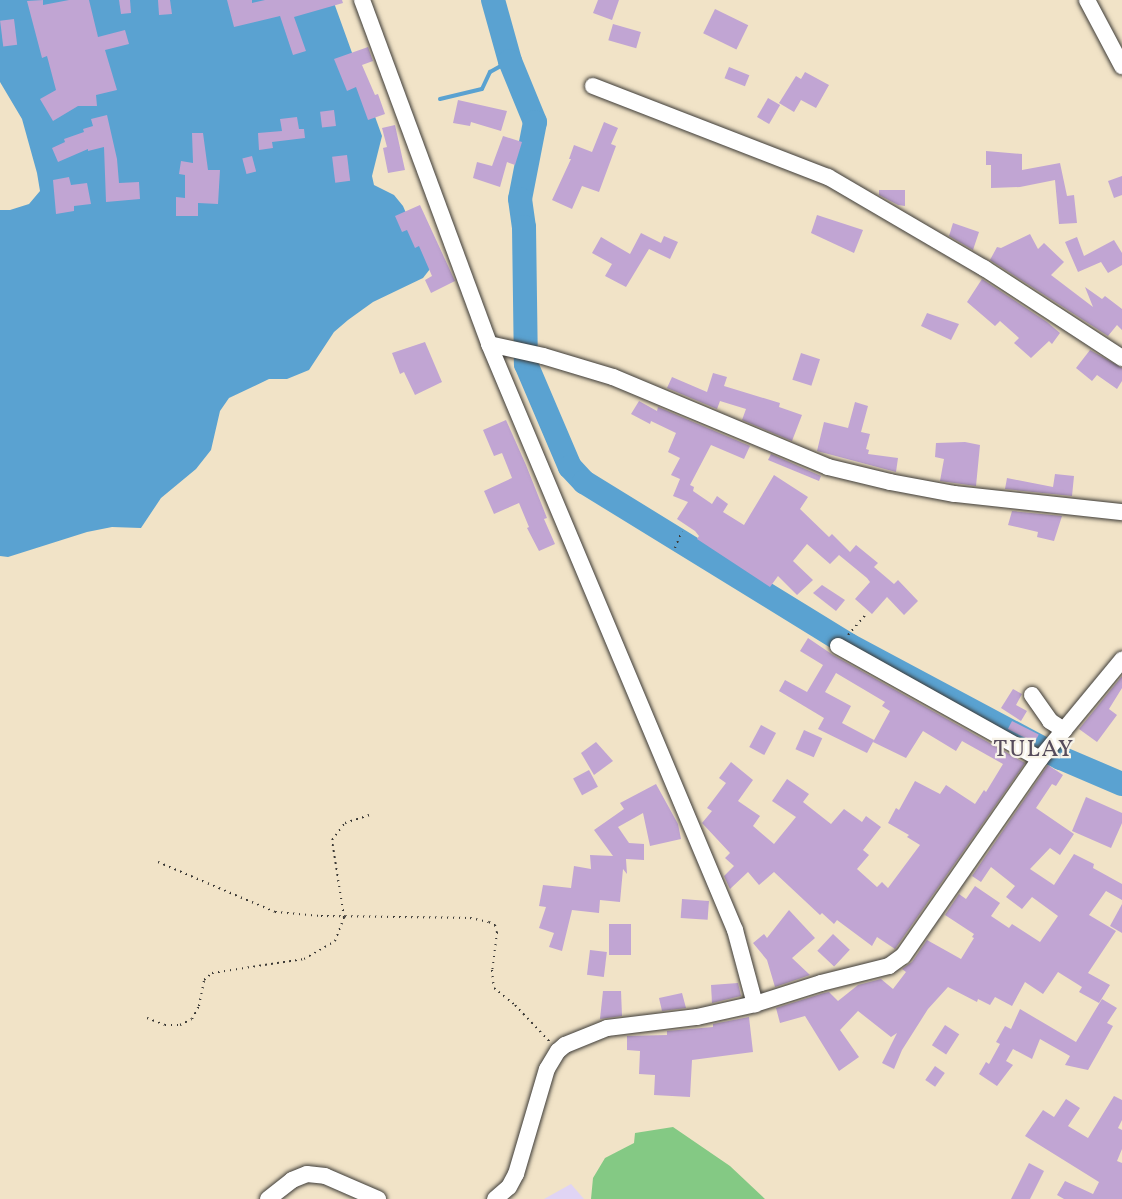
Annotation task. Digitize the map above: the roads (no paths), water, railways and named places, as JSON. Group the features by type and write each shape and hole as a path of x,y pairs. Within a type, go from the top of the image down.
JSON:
{"street":[{"path":"362,0 489,344 735,930 747,964 755,1004"},
{"path":"1087,0 1122,66"},
{"path":"593,86 828,177 984,268 1122,358"},
{"path":"489,344 543,356 635,386 704,418 828,467 955,494 1122,512"},
{"path":"841,642 1045,753"},
{"path":"495,1199 509,1187 516,1174 547,1069 558,1051 581,1037 607,1028 697,1017 755,1004 821,983 889,966 903,956 1045,753 1122,660"},
{"path":"1032,695 1050,722 1064,730"},
{"path":"268,1199 300,1176 315,1174 378,1199"}],"water":[{"path":"0,0 333,0 382,136 372,176 374,185 394,195 403,206 430,269 423,278 373,302 348,320 334,332 309,370 287,379 269,379 229,398 220,411 211,450 196,469 161,498 141,528 112,527 87,532 8,557 0,556 0,210 10,210 29,204 40,191 22,119 0,82"}],"waterway":[{"path":"493,0 510,61 535,122 520,199 524,227 526,364 570,467 584,482 849,645 1061,758 1122,784"},
{"path":"440,99 482,89 490,72 510,61"}],"district":[{"name":"TULAY","path":"1034,751"}]}
